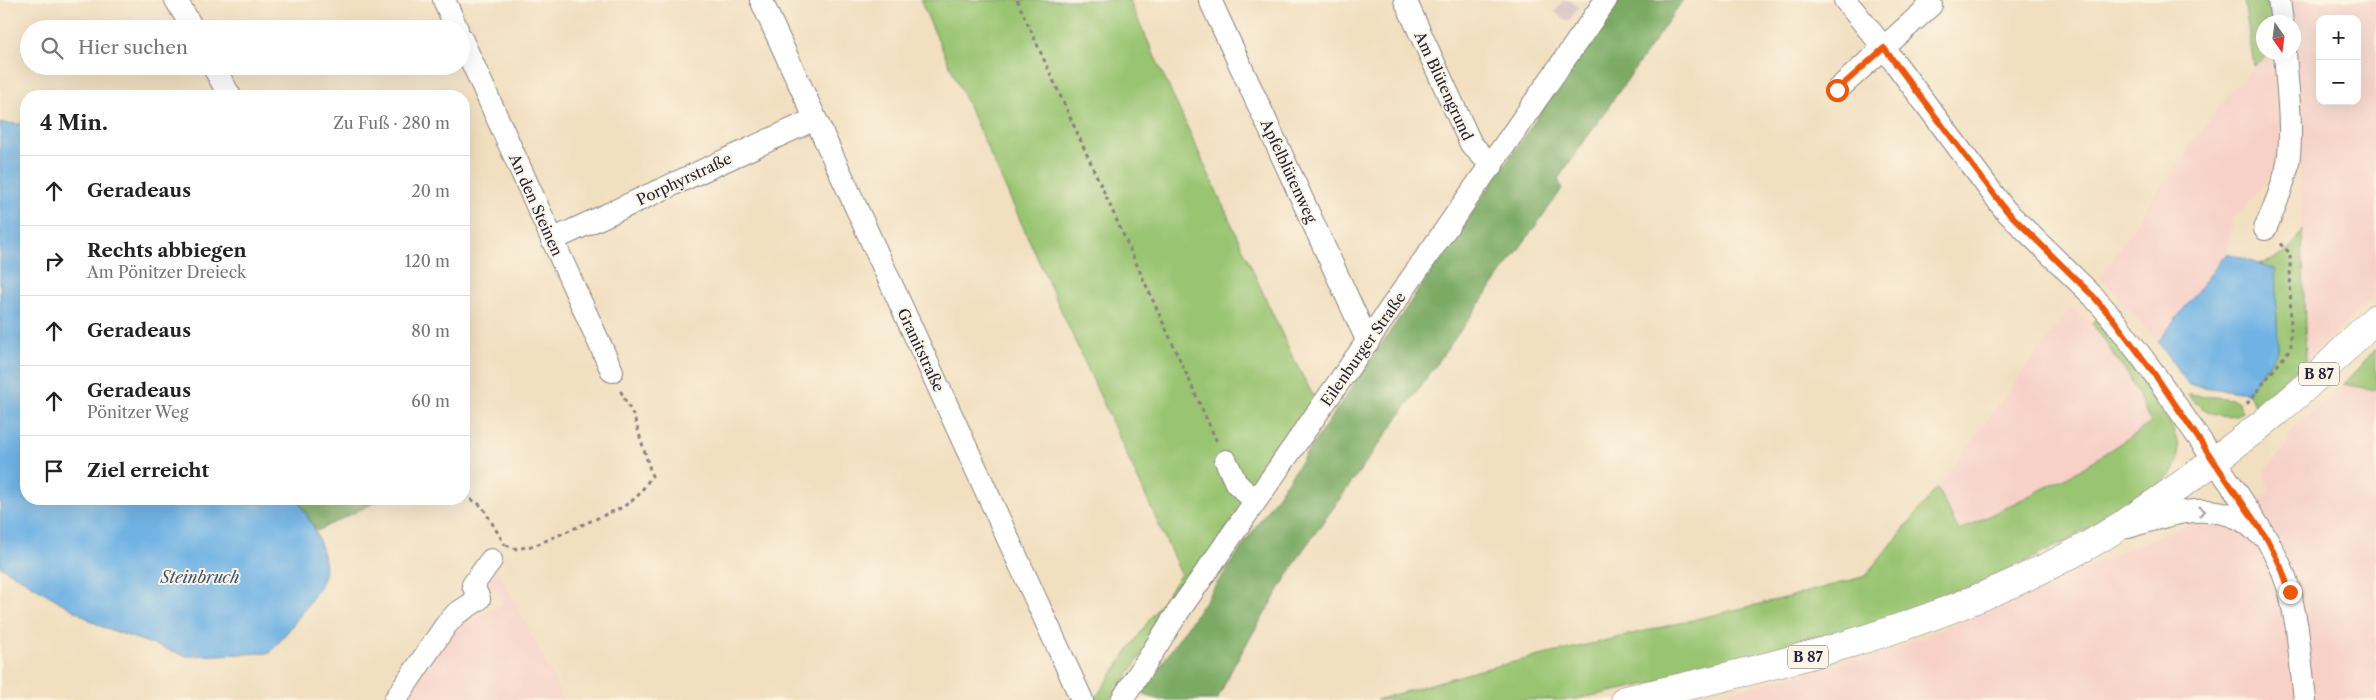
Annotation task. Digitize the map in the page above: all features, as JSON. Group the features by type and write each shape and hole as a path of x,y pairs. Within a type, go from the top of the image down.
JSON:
{"main road":[{"name":"B 87","path":"1626,700 1765,669 1860,642 1984,596 2074,554 2162,499 2215,460 2311,382 2376,318"}],"street":[{"path":"176,0 188,20"},
{"path":"444,0 453,20"},
{"name":"Granitstraße","path":"761,0 1082,700"},
{"name":"Apfelblütenweg","path":"1210,0 1368,342"},
{"name":"Am Blütengrund","path":"1404,0 1471,144 1492,166"},
{"name":"Eilenburger Straße","path":"1122,700 1172,620 1492,166 1606,0"},
{"path":"1845,0 1884,48 2006,210 2093,296 2134,346 2215,460 2267,539 2281,567 2290,592 2297,628 2305,700"},
{"path":"2280,0 2281,15"},
{"path":"1837,90 1931,5"},
{"name":"An den Steinen","path":"470,58 612,371"},
{"path":"2265,229 2278,198 2287,166 2289,115 2286,60"},
{"path":"219,75 227,90"},
{"name":"Porphyrstraße","path":"552,240 816,119"},
{"path":"1226,461 1236,482 1255,501"},
{"path":"2109,533 2185,511 2207,510 2239,518 2267,539"},
{"path":"395,700 446,624 456,614 479,599 473,585 498,553"}],"path":[{"path":"1017,0 1226,461"},
{"path":"2247,404 2291,348 2290,253 2265,229"},
{"path":"470,499 482,506 498,553 536,545 623,507 637,497 652,476 634,417 612,371"}],"shaded area":[{"path":"1563,0 1570,0 1579,7 1568,22 1555,12"},
{"path":"2290,0 2376,0 2376,295 2306,361 2296,60 2301,60 2301,15 2291,15"},
{"path":"2262,60 2279,60 2281,145 2272,175 2233,219 2227,253 2158,342 2100,277 2164,181 2224,101 2254,66"},
{"path":"2070,308 2092,323 2108,344 2130,378 2151,423 2078,471 1959,531 1937,488"},
{"path":"2343,384 2376,390 2376,700 1697,700 1888,652 2177,528 2205,522 2218,525 2270,493 2264,473 2288,443 2288,433"},
{"path":"499,570 564,700 405,700 454,627 502,604 502,599 498,593 483,582 487,576"}],"green space":[{"path":"920,0 1129,0 1292,356 1315,399 1111,700 1094,700 1181,574"},
{"path":"1618,0 1683,0 1558,179 1562,189 1301,553 1234,665 1217,700 1160,700 1141,694"},
{"path":"2244,0 2273,0 2275,15 2256,15 2256,60 2262,60 2254,66"},
{"path":"2302,229 2306,361 2255,405 2247,393 2278,351 2275,269 2259,264 2280,256 2290,248"},
{"path":"2099,317 2172,427 2178,443 2179,458 2171,475 2153,491 2076,536 2008,571 1900,617 1672,679 1572,700 1376,700 1476,671 1785,598 1866,576 1937,488 1959,531 2078,471 2151,423 2130,378 2092,323"},
{"path":"2376,349 2376,390 2343,384"},
{"path":"2188,394 2233,399 2238,402 2243,412 2228,416 2213,413 2205,410"},
{"path":"301,505 370,505 317,531"}],"water":[{"name":"Steinbruch","path":"0,123 20,124 20,505 301,505 312,524 319,541 325,570 323,578 311,600 270,653 186,656 100,626 0,566"},
{"path":"2227,253 2275,269 2278,351 2247,393 2189,385 2158,342"}],"route":[{"path":"1837,90 1884,48 2006,210 2093,296 2134,346 2238,493 2267,539 2281,567 2290,592"}]}
